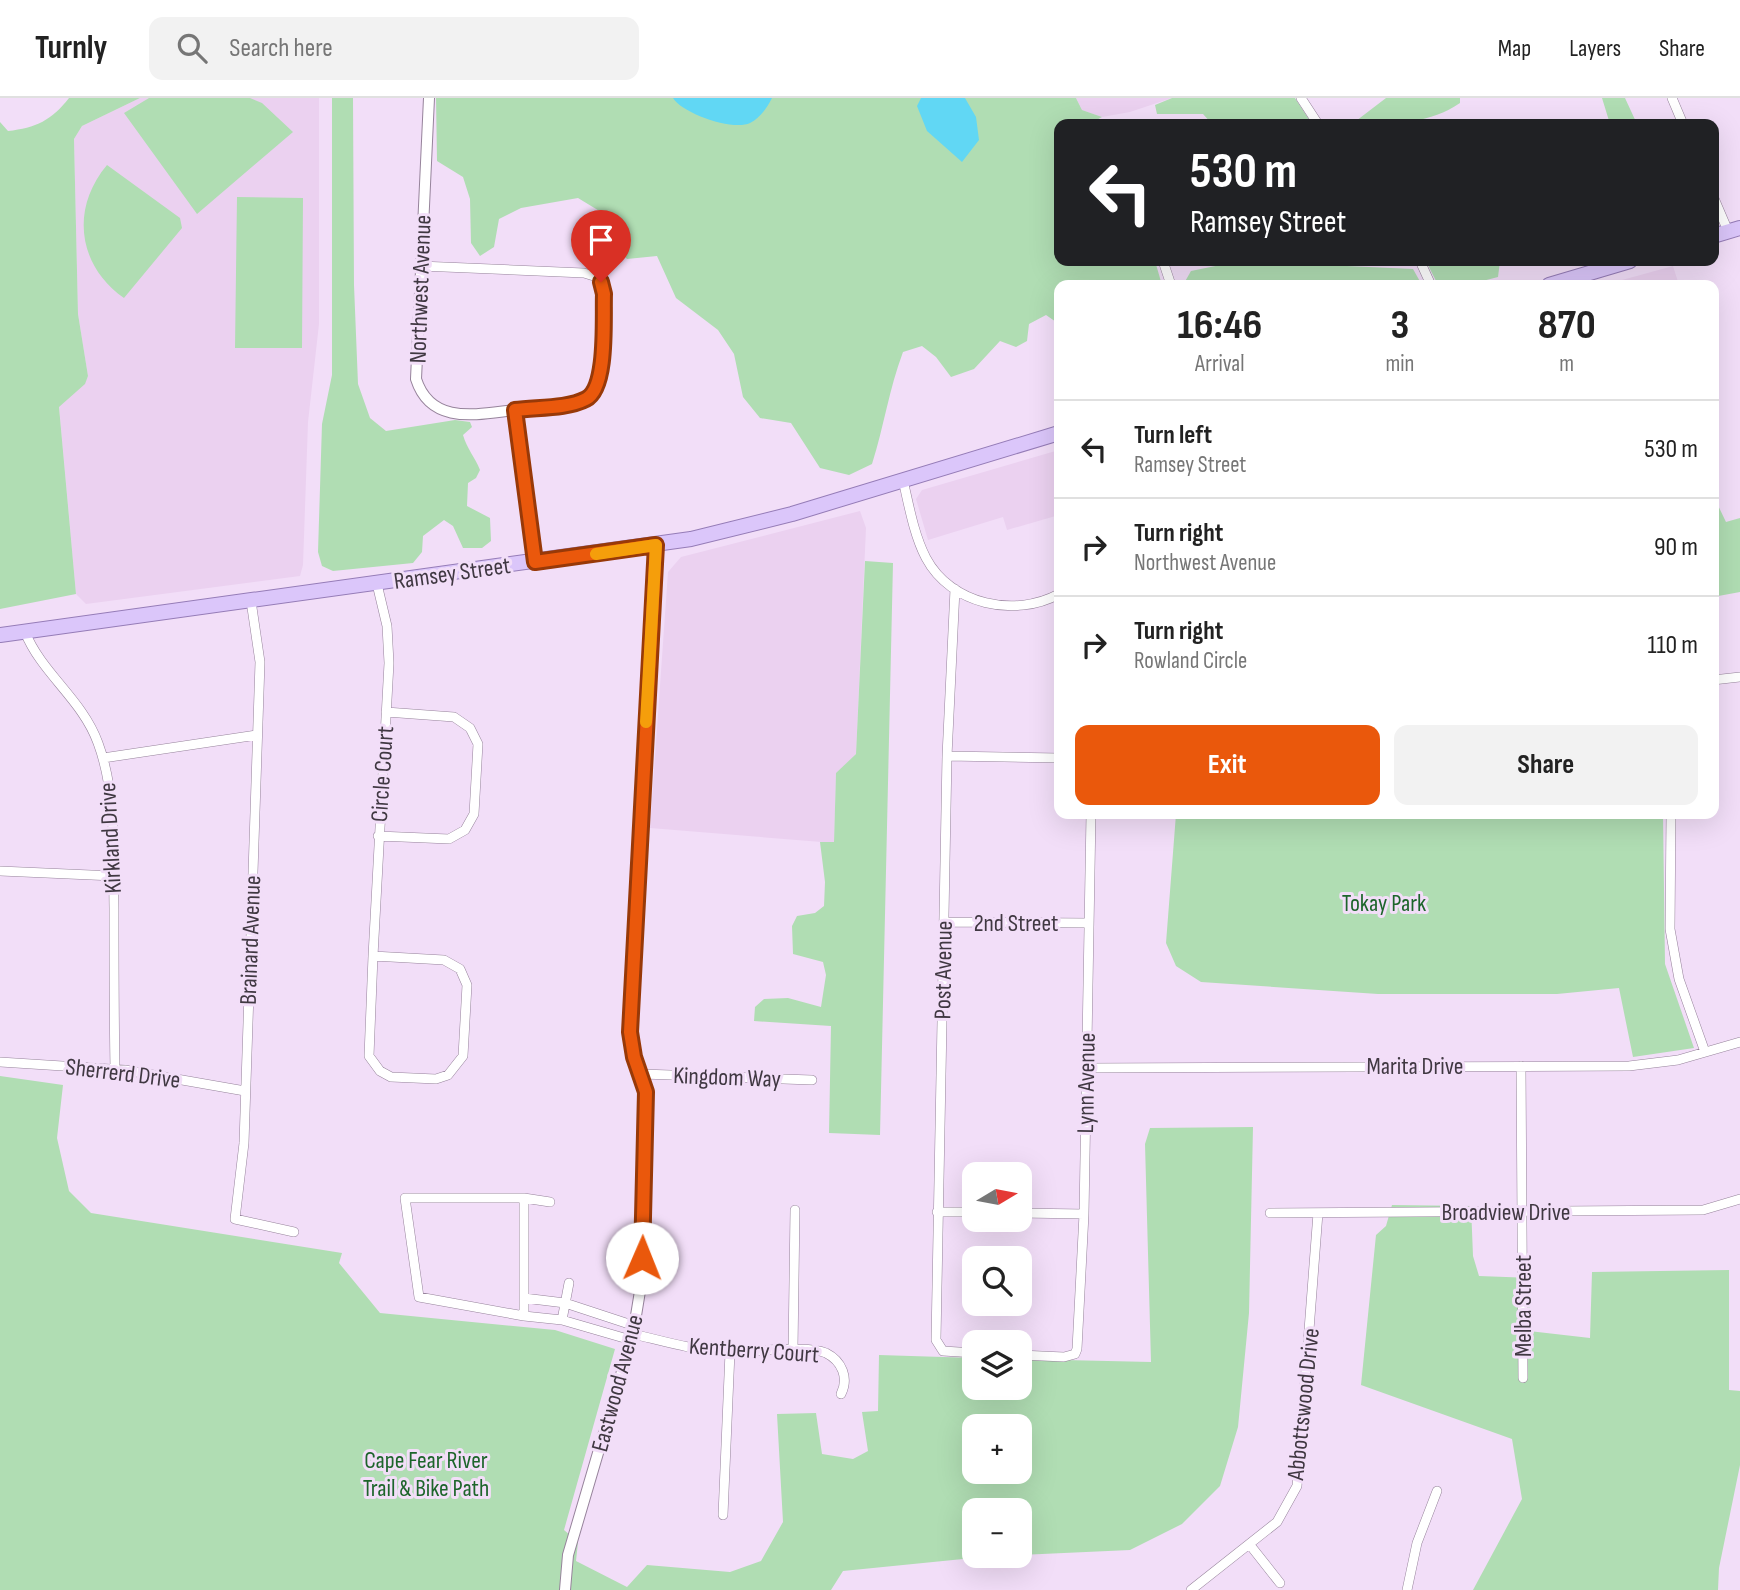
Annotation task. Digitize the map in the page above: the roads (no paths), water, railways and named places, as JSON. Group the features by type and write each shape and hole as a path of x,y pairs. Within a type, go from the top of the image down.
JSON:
{"main road":[{"path":"1566,280 1613,266"},
{"name":"Ramsey Street","path":"0,635 656,545 771,520 1054,435"}],"street":[{"name":"Northwest Avenue","path":"429,98 415,367 418,385 424,396 438,408 455,415 515,410"},
{"path":"1301,98 1315,119"},
{"path":"1672,98 1681,119"},
{"path":"1719,205 1734,229"},
{"path":"420,266 584,273 592,274 601,282 604,294 601,374 595,391 580,401 515,410 535,562"},
{"path":"903,480 922,550 934,571 955,589 982,602 1006,606 1037,603 1054,596"},
{"name":"Eastwood Avenue","path":"565,1590 568,1555 633,1333 641,1286 646,1106 642,1074 634,1057 630,1032 656,545"},
{"name":"Circle Court","path":"373,956 444,960 463,974 467,985 463,1056 448,1075 436,1079 391,1077 372,1062 369,1056 373,956 378,836 389,645 377,584"},
{"name":"Post Avenue","path":"955,589 947,756 936,1340 940,1350 962,1352"},
{"name":"Brainard Avenue","path":"251,601 260,662 244,1143 235,1219 294,1232"},
{"name":"Kirkland Drive","path":"26,632 39,660 79,707 103,758 110,796 114,876 115,1069"},
{"path":"1719,679 1740,677"},
{"name":"Circle Court","path":"378,836 455,837 472,820 475,802 478,744 470,728 454,717 386,712"},
{"path":"103,758 257,735"},
{"path":"947,756 1054,758"},
{"name":"Lynn Avenue","path":"1032,1356 1065,1357 1077,1352 1084,1214 1091,819"},
{"path":"1671,819 1670,929 1679,979 1705,1052"},
{"path":"0,871 114,876"},
{"name":"2nd Street","path":"944,922 1089,923"},
{"name":"Marita Drive","path":"1087,1068 1629,1066 1678,1060 1740,1042"},
{"name":"Sherrerd Drive","path":"0,1062 115,1069 245,1091"},
{"name":"Melba Street","path":"1521,1066 1523,1378"},
{"name":"Kingdom Way","path":"642,1074 812,1080"},
{"path":"550,1202 524,1198 405,1198 419,1297 633,1333"},
{"path":"524,1198 524,1316"},
{"name":"Broadview Drive","path":"1270,1213 1703,1210 1740,1199"},
{"path":"793,1350 795,1210"},
{"path":"937,1212 962,1212"},
{"path":"1032,1213 1084,1214"},
{"name":"Abbottswood Drive","path":"1191,1590 1251,1545 1283,1515 1297,1486 1318,1213"},
{"path":"562,1320 569,1283"},
{"path":"524,1298 565,1303 633,1333"},
{"name":"Kentberry Court","path":"633,1333 690,1347 730,1352 821,1351 837,1360 845,1377 841,1394"},
{"path":"723,1515 730,1352"},
{"path":"1407,1590 1417,1543 1437,1491"},
{"path":"1251,1545 1280,1583"}],"water":[{"path":"673,98 772,98 750,123 732,125 697,115"},
{"path":"921,98 965,98 976,117 979,140 962,162 927,131 917,106"}],"park label":[{"name":"Tokay Park","path":"1384,903"},
{"name":"Cape Fear River Trail & Bike Path","path":"426,1474"}]}
